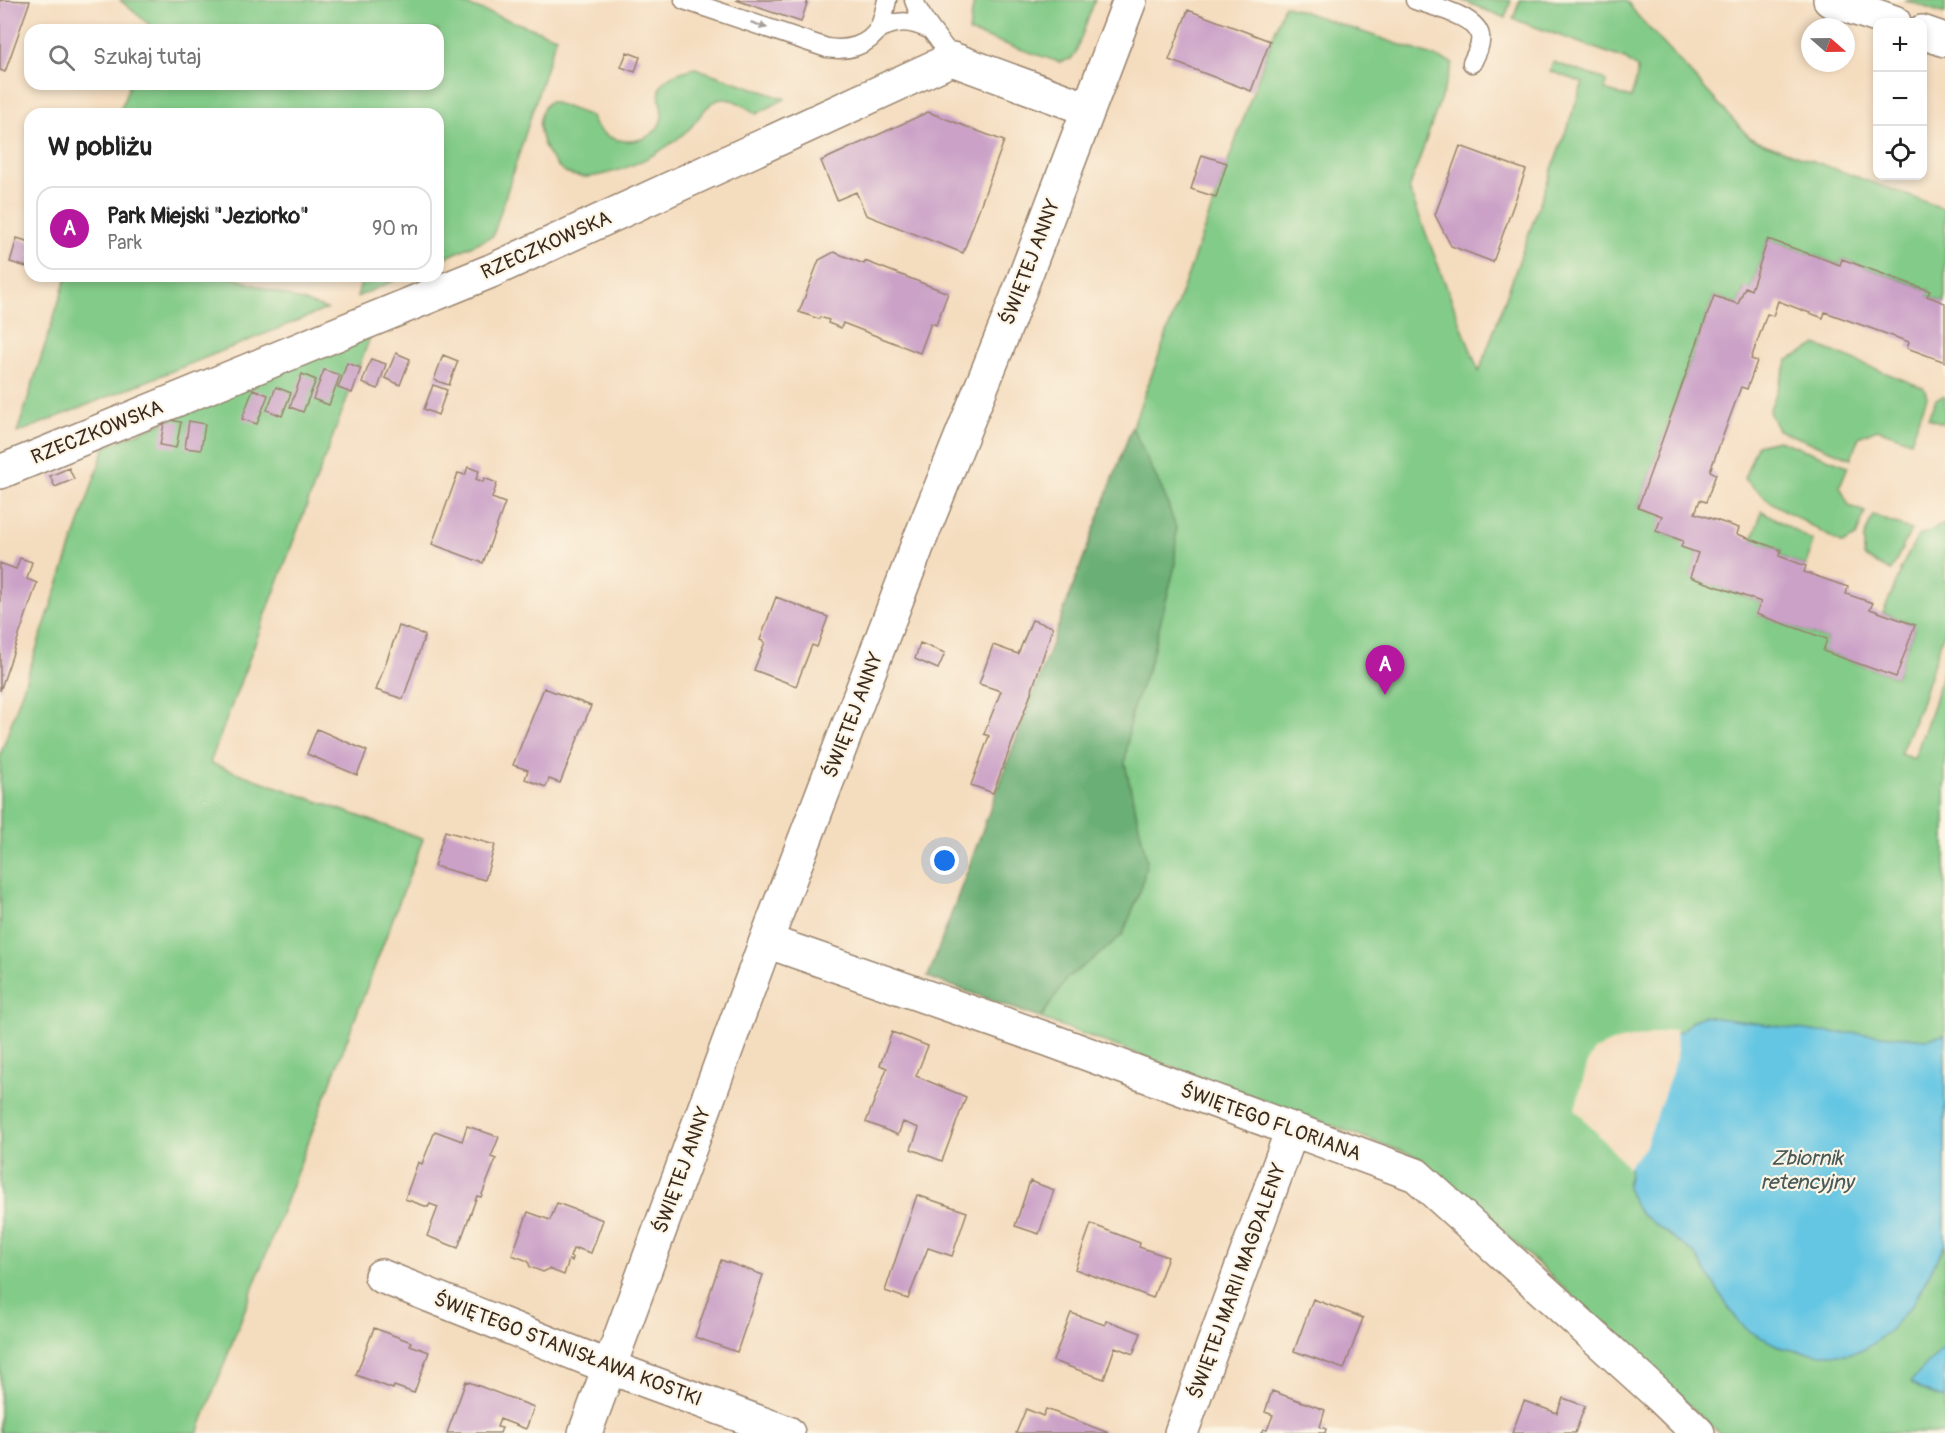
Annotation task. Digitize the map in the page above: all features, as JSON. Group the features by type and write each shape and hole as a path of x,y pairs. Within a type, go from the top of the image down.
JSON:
{"street":[{"name":"ŚWIĘTEJ ANNY","path":"585,1433 766,941 918,544 1008,321 1130,0"},
{"path":"1844,2 1884,18"},
{"path":"1927,33 1945,40"},
{"path":"952,59 1088,109"},
{"name":"RZECZKOWSKA","path":"0,472 491,271 952,59"},
{"name":"ŚWIĘTEGO FLORIANA","path":"766,941 1047,1039 1416,1176 1698,1433"},
{"name":"ŚWIĘTEJ MARII MAGDALENY","path":"1181,1433 1292,1130"},
{"name":"ŚWIĘTEGO STANISŁAWA KOSTKI","path":"381,1276 609,1367 788,1433"}],"lane":[{"path":"684,0 827,48 841,50 855,48 878,29 895,22 912,21 929,28"},
{"path":"878,29 887,0"},
{"path":"914,0 929,28 941,41 952,59"},
{"path":"1415,0 1468,19 1478,27 1481,38 1472,63"}],"green space":[{"path":"120,0 453,0 556,37 493,236 444,258 444,108 121,108 128,90 444,90 444,24 149,24"},
{"path":"974,0 1095,0 1075,54 1071,59 1059,62 969,32"},
{"path":"1461,0 1511,0 1505,18"},
{"path":"1520,0 1626,0 1637,15 1750,138 1945,209 1945,303 1927,296 1929,290 1842,259 1840,265 1768,239 1751,290 1744,288 1738,304 1714,296 1638,507 1662,516 1657,531 1683,541 1698,553 1690,577 1761,602 1757,614 1827,639 1824,651 1896,677 1915,625 1883,613 1900,570 1918,536 1945,524 1945,629 1920,706 1900,754 1914,759 1945,664 1945,1433 1719,1433 1481,1211 1420,1158 928,977 1162,347 1284,5 1453,63 1409,189 1479,372 1583,83 1550,71 1553,62 1603,79 1606,81 1605,90 1631,98 1637,76 1637,68 1625,59 1513,19"},
{"path":"1905,0 1945,0 1945,14"},
{"path":"695,68 785,99 756,114 736,101 722,99 716,101 706,108 686,132 667,146 648,158 616,171 591,177 573,176 553,161 542,140 540,129 543,109 550,101 591,116 596,127 615,139 637,140 648,137 661,121 659,93 662,84 673,75"},
{"path":"65,282 246,282 327,309 17,433"},
{"path":"361,282 391,282 357,297"},
{"path":"372,332 210,763 423,839 198,1433 0,1433 0,756 105,447"},
{"path":"1816,345 1924,388 1927,397 1911,441 1877,429 1859,437 1851,458 1778,430 1769,412 1788,360"},
{"path":"1944,396 1945,424 1928,418 1936,399"},
{"path":"1132,427 1165,496 1176,528 1175,566 1151,659 1131,714 1125,764 1147,861 1141,889 1123,934 1067,978 1041,1018 928,977"},
{"path":"1778,440 1848,466 1840,486 1849,506 1865,512 1856,537 1842,544 1772,503 1744,479 1757,445"},
{"path":"1762,511 1813,541 1806,566 1779,556 1781,550 1752,540"},
{"path":"1873,515 1911,530 1891,571 1864,557 1864,538"}],"water":[{"name":"Zbiornik retencyjny","path":"1703,1016 1820,1032 1926,1039 1945,1035 1945,1244 1913,1304 1889,1331 1865,1349 1846,1354 1816,1354 1782,1348 1750,1332 1739,1322 1727,1305 1695,1254 1641,1214 1635,1206 1627,1186 1630,1173 1628,1163 1630,1042 1682,1031 1692,1021"},
{"path":"1945,1346 1945,1399 1910,1382"}],"pier":[{"path":"1676,1029 1677,1058 1645,1148 1626,1168 1625,1164 1575,1109 1588,1062 1595,1050 1612,1042"}],"building":[{"path":"0,0 30,1 5,72 0,70"},
{"path":"736,0 808,0 801,22"},
{"path":"1188,10 1270,41 1251,91 1169,60"},
{"path":"627,52 640,57 635,72 621,67"},
{"path":"928,112 1004,141 963,253 866,215 856,192 837,200 821,161"},
{"path":"1460,146 1526,170 1493,262 1451,246 1435,215"},
{"path":"1202,155 1227,163 1216,197 1191,189"},
{"path":"17,238 24,240 24,266 10,262"},
{"path":"1768,239 1840,265 1842,259 1930,291 1927,296 1945,303 1945,362 1907,348 1909,342 1825,312 1823,318 1778,301 1773,316 1767,314 1751,359 1757,361 1747,389 1741,387 1710,471 1716,474 1706,502 1700,500 1695,513 1739,528 1737,534 1781,550 1779,556 1806,566 1804,572 1848,587 1846,594 1873,603 1870,609 1915,625 1896,677 1823,651 1827,639 1756,614 1761,602 1690,577 1698,553 1681,547 1683,541 1656,531 1662,516 1638,507 1714,296 1738,304 1745,287 1751,290"},
{"path":"834,252 864,264 865,261 948,293 936,325 931,323 920,353 843,323 841,328 828,323 829,320 799,312 819,260"},
{"path":"396,353 410,359 400,385 385,378"},
{"path":"443,355 458,361 449,385 434,380"},
{"path":"371,359 386,364 378,389 362,383"},
{"path":"347,363 361,368 352,393 338,388"},
{"path":"324,370 340,375 329,405 313,399"},
{"path":"302,374 316,380 303,412 290,407"},
{"path":"433,385 447,390 438,415 424,409"},
{"path":"276,387 291,393 282,416 267,410"},
{"path":"253,389 268,395 257,424 242,419"},
{"path":"165,419 181,422 176,448 160,445"},
{"path":"189,421 205,424 201,450 185,448"},
{"path":"468,467 479,471 476,479 483,482 484,478 497,483 492,498 505,503 483,563 432,544 458,473 465,475"},
{"path":"69,468 74,479 55,487 50,476"},
{"path":"20,558 32,562 27,579 37,583 0,691 0,563 16,569"},
{"path":"776,597 828,617 817,647 812,645 796,686 754,670 765,642 760,640"},
{"path":"1032,620 1053,627 1029,699 993,793 971,785 989,736 984,734 1001,691 979,684 993,645 1018,654"},
{"path":"399,626 425,635 403,699 376,690"},
{"path":"920,643 945,653 938,669 915,659"},
{"path":"544,688 591,706 560,783 549,779 546,787 525,779 528,770 513,765"},
{"path":"317,729 367,751 357,775 307,754"},
{"path":"445,831 495,845 485,880 434,866"},
{"path":"892,1032 928,1046 916,1076 966,1097 942,1161 911,1149 919,1128 903,1122 898,1135 866,1122 887,1068 880,1065"},
{"path":"467,1126 499,1137 491,1157 496,1159 481,1197 477,1196 458,1248 427,1236 438,1207 430,1204 428,1207 405,1199 418,1162 422,1164 435,1131 462,1141"},
{"path":"1030,1181 1054,1190 1039,1234 1015,1226"},
{"path":"917,1195 967,1212 952,1256 928,1248 908,1299 885,1291"},
{"path":"557,1203 603,1220 591,1253 573,1249 570,1257 573,1258 572,1261 569,1260 564,1275 549,1269 543,1272 530,1267 528,1261 512,1255 528,1212 550,1220"},
{"path":"1091,1224 1140,1243 1139,1247 1168,1257 1153,1298 1075,1269"},
{"path":"721,1260 763,1275 737,1352 695,1337"},
{"path":"1313,1299 1363,1318 1344,1369 1294,1351"},
{"path":"1071,1313 1105,1325 1106,1320 1141,1333 1133,1354 1115,1347 1104,1379 1053,1361"},
{"path":"374,1328 411,1342 410,1345 429,1352 414,1393 394,1386 393,1389 356,1375"},
{"path":"466,1381 534,1407 526,1429 500,1419 497,1427 502,1428 500,1433 447,1433"},
{"path":"1272,1391 1325,1410 1320,1427 1326,1429 1325,1433 1261,1433 1263,1429 1267,1430 1273,1415 1265,1412"},
{"path":"1563,1398 1585,1406 1575,1433 1512,1433 1524,1401 1557,1413"},
{"path":"1026,1409 1043,1416 1046,1409 1109,1433 1016,1433"}],"place":[{"name":"Park Miejski \"Jeziorko\"","path":"1385,695"}]}
